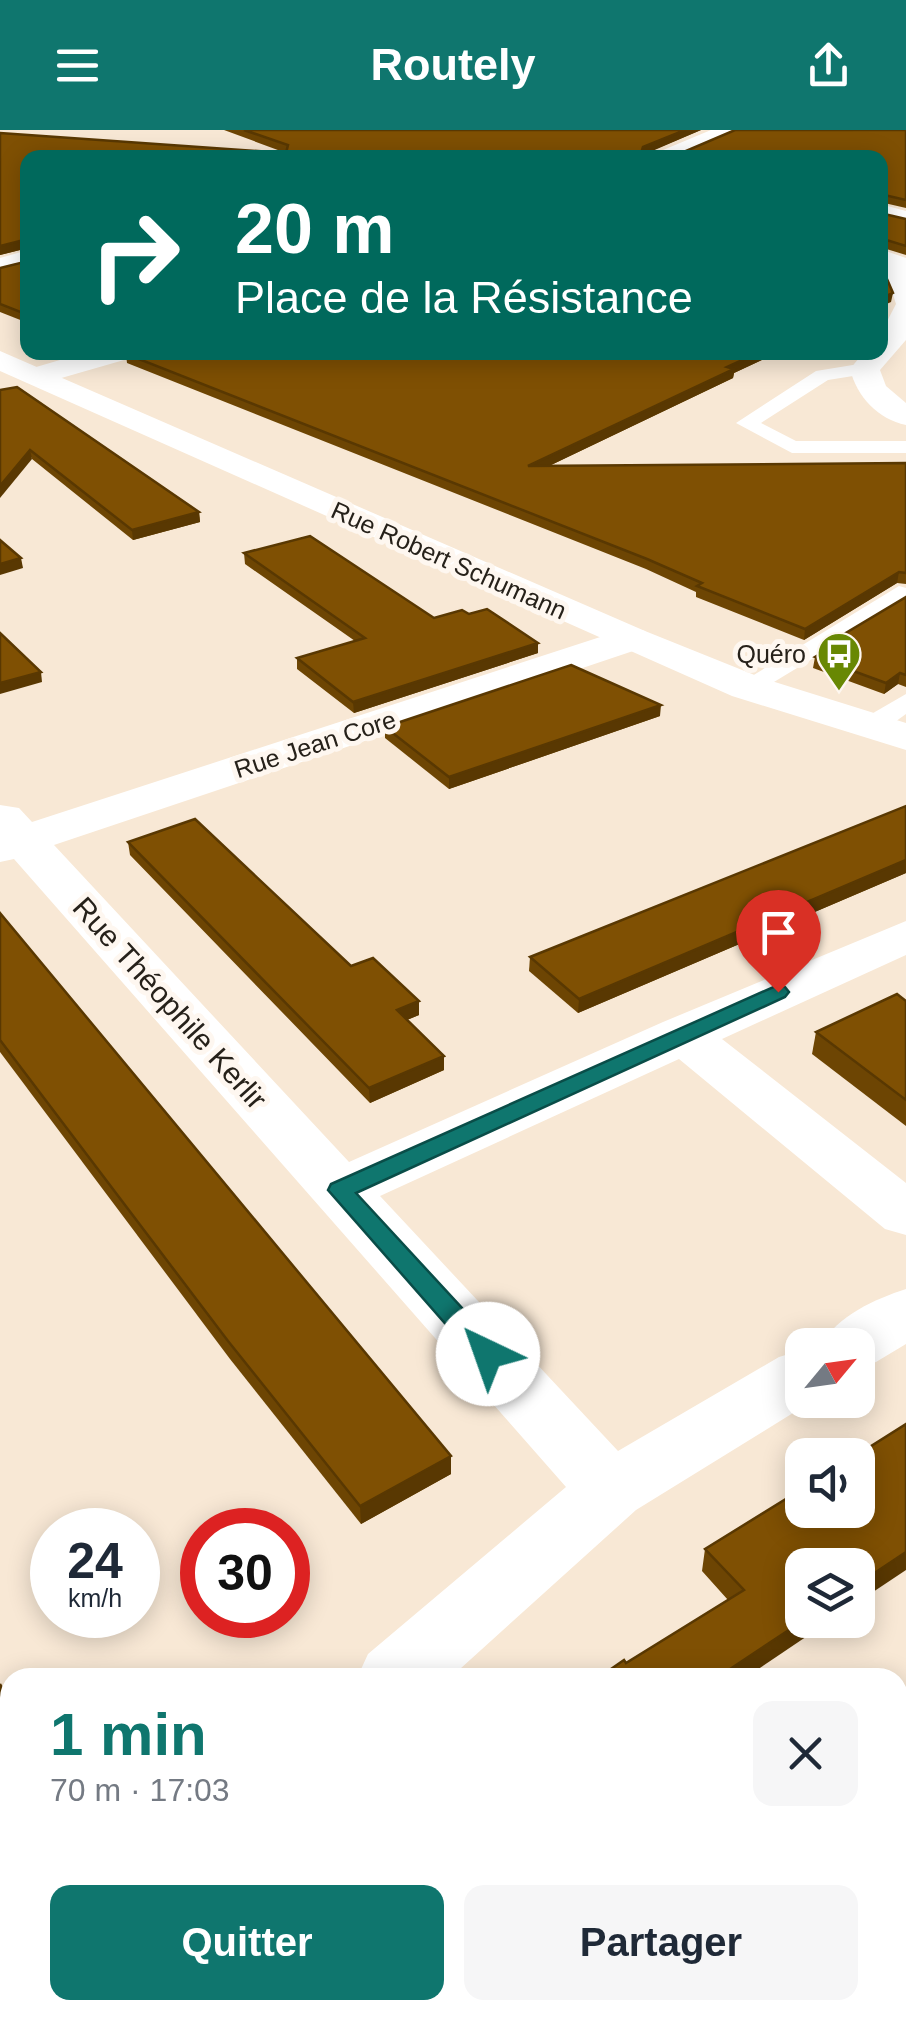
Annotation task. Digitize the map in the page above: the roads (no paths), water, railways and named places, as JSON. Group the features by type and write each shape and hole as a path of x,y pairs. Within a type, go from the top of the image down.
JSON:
{"street":[{"path":"677,150 732,130"},
{"path":"894,255 906,300"},
{"path":"888,344 906,310"},
{"path":"14,370 73,360"},
{"path":"873,360 865,369 867,382 877,397 906,416"},
{"name":"Rue Robert Schumann","path":"14,370 631,640 747,687 906,737"},
{"name":"Rue Jean Core","path":"8,835 631,640"},
{"name":"Rue Théophile Kerlir","path":"8,835 340,1190 611,1490"},
{"path":"340,1190 906,936"},
{"path":"682,1034 906,1214"},
{"path":"875,1332 906,1313"},
{"path":"406,1668 611,1490 785,1385"}],"lane":[{"path":"865,369 823,376 746,423 792,447 906,446"},
{"path":"747,687 899,593 906,595"},
{"path":"871,726 906,702"}],"place":[{"name":"Quéro","path":"839,692"}]}
